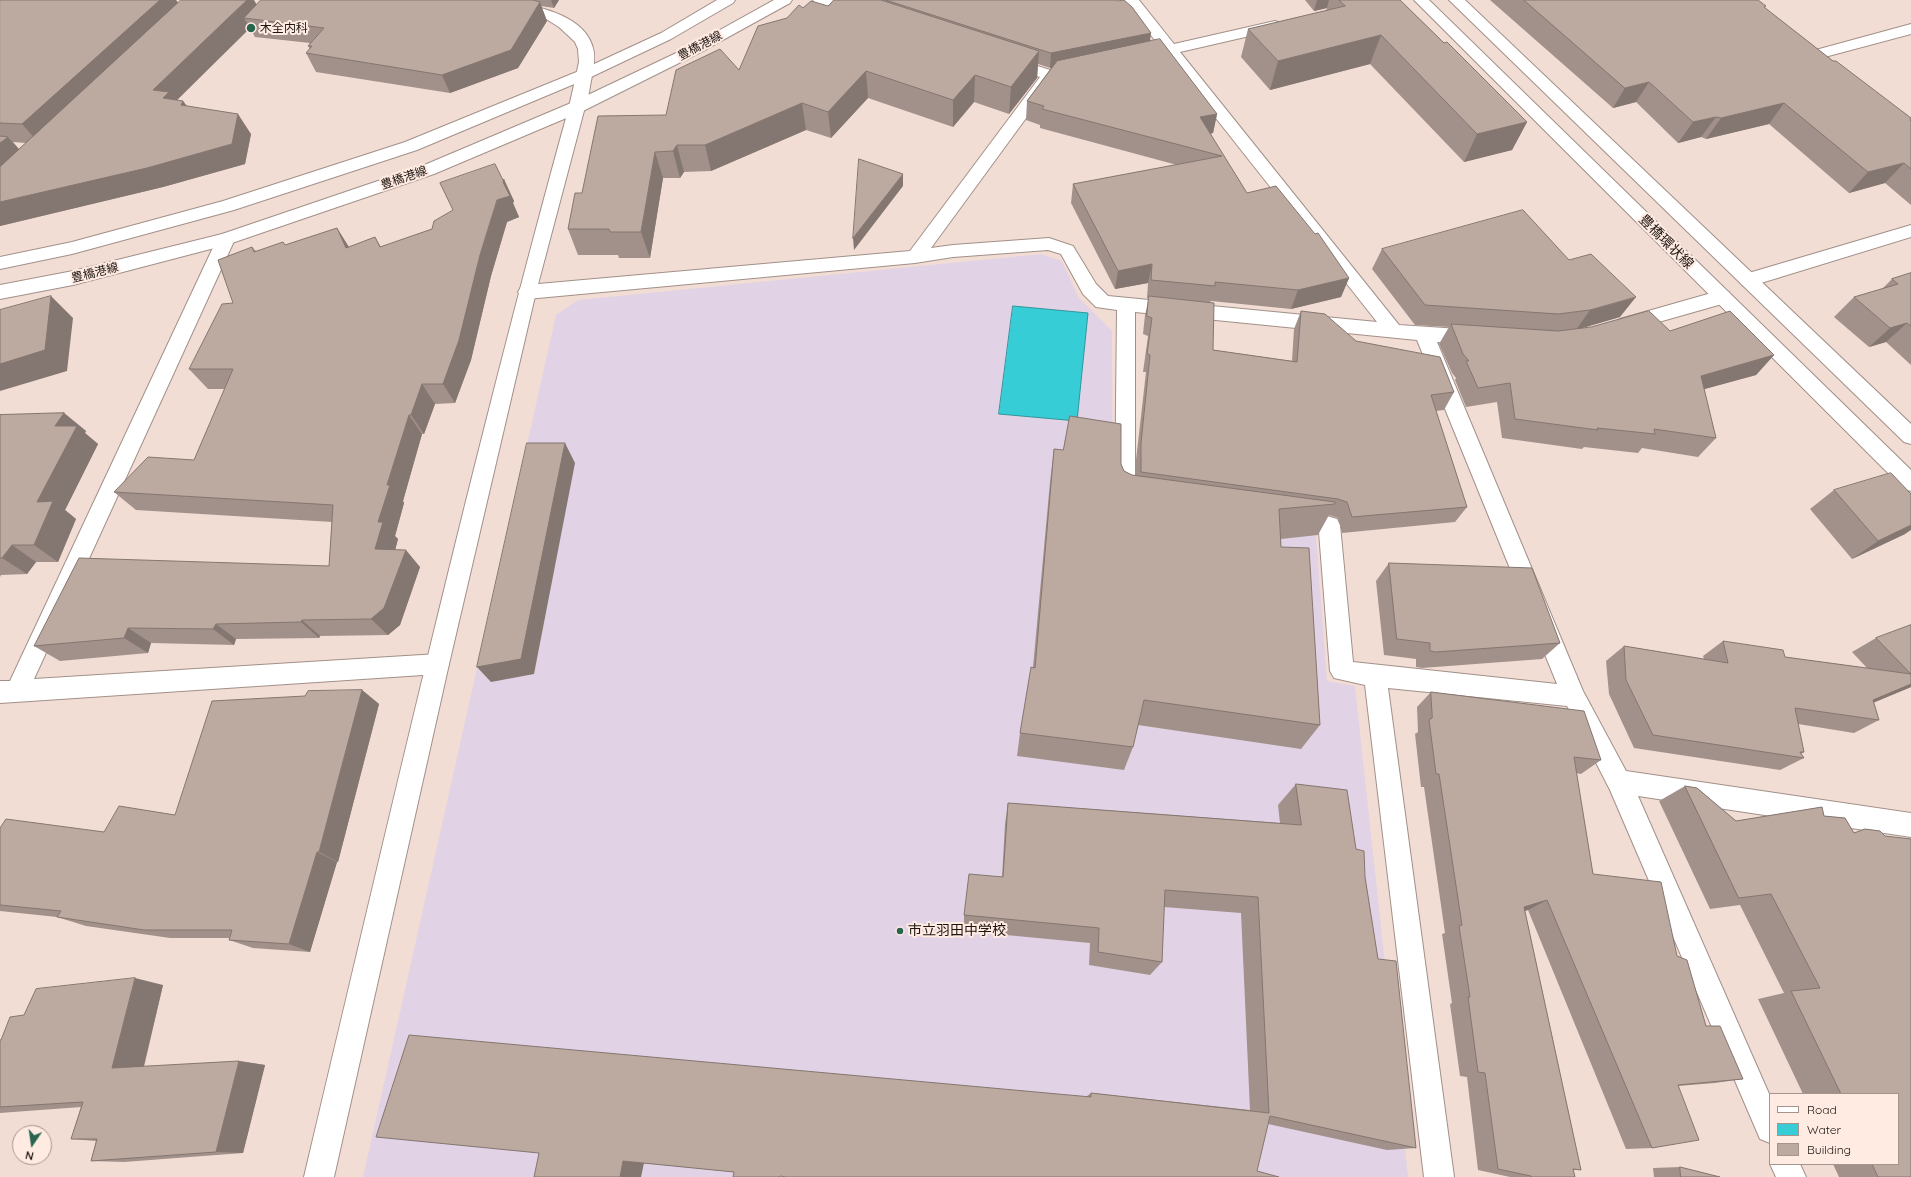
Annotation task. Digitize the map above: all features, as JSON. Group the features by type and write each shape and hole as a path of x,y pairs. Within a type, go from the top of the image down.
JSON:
{"street":[{"path":"319,1177 438,664 527,292 585,74 586,49 579,36 560,18 548,13 501,7 510,0"},
{"name":"豊橋港線","path":"0,263 72,248 228,206 410,146 585,74 666,36 728,0"},
{"name":"豊橋港線","path":"0,292 73,278 226,239 428,170 577,107 696,49 785,0"},
{"path":"820,0 872,17"},
{"path":"1131,0 1394,330"},
{"name":"豊橋環状線","path":"1421,0 1911,483"},
{"name":"豊橋環状線","path":"1456,0 1911,436"},
{"path":"1125,59 1286,23"},
{"path":"1818,66 1800,52 1911,29"},
{"path":"997,58 1049,75 1087,67"},
{"path":"915,257 1049,75"},
{"path":"1748,280 1911,231"},
{"path":"226,239 9,691 438,664"},
{"path":"527,292 915,257 953,251 1049,244 1067,250 1089,289 1103,302 1126,306 1424,334 1491,338"},
{"path":"1607,329 1722,297"},
{"path":"1126,306 1125,497 1148,500"},
{"path":"1424,334 1574,696 1619,782 1769,1127"},
{"path":"1274,517 1329,525 1342,671 1375,676 1574,696"},
{"path":"1375,676 1439,1177"},
{"path":"1619,782 1911,825"},
{"path":"1785,1165 1791,1177"}],"shaded area":[{"name":"市立羽田中学校","path":"1041,254 1062,261 1079,298 1112,331 1113,508 1316,536 1327,681 1355,686 1408,1177 363,1177 556,315 578,300"}],"water":[{"path":"1013,306 1088,313 1077,421 999,414"}],"building":[{"path":"0,0 160,0 22,124 0,123"},
{"path":"181,0 247,0 153,90 169,92 163,98 183,101 181,105 238,114 232,144 147,168 0,202 0,167"},
{"path":"261,0 533,0 540,2 511,50 442,75 306,53 312,46 308,46 324,28 244,18"},
{"path":"834,0 881,0 1039,51 1011,87 975,75 953,100 866,71 828,112 802,103 705,145 677,145 673,151 655,152 641,232 610,232 609,229 568,229 575,193 582,193 598,116 666,115 676,70 720,49 739,70 758,26 787,18 799,5 803,8 811,1 828,6"},
{"path":"886,0 1124,0 1132,7 1151,33 1051,53"},
{"path":"1339,0 1400,0 1444,43 1447,42 1527,122 1477,134 1381,35 1278,61 1248,29 1345,6"},
{"path":"1524,0 1758,0 1766,6 1764,7 1833,61 1836,61 1911,118 1911,169 1904,163 1868,172 1784,103 1721,118 1716,117 1693,122 1649,82 1625,88"},
{"path":"1160,39 1217,114 1200,117 1247,193 1276,186 1315,234 1318,233 1349,278 1298,290 1215,282 1215,286 1151,280 1152,264 1118,271 1073,184 1222,156 1042,109 1044,106 1027,101 1057,61"},
{"path":"0,136 8,137 0,143"},
{"path":"859,159 903,174 853,238"},
{"path":"495,164 503,180 504,179 503,182 510,196 497,200 480,255 459,340 443,384 422,384 411,415 409,415 387,485 390,485 378,522 383,522 375,549 406,550 384,608 371,619 302,620 301,622 216,624 213,629 128,628 124,638 34,646 79,558 329,566 333,505 114,492 148,457 194,460 233,369 189,369 222,304 233,303 218,260 252,247 254,252 283,242 285,245 337,228 346,248 375,237 380,247 432,229 434,221 453,210 440,183"},
{"path":"1523,210 1569,260 1591,254 1636,297 1590,310 1558,314 1425,305 1382,249"},
{"path":"1911,273 1911,326 1907,323 1890,328 1854,297 1898,284 1892,279"},
{"path":"51,296 45,350 0,364 0,310"},
{"path":"1149,296 1214,303 1213,350 1297,362 1301,311 1325,314 1356,341 1440,357 1454,392 1431,395 1467,507 1352,517 1347,502 1338,499 1141,472 1141,443 1150,355 1147,354 1152,318 1147,316"},
{"path":"1649,311 1670,331 1730,311 1774,355 1701,376 1716,438 1654,429 1655,434 1597,428 1598,430 1515,419 1510,383 1478,388 1466,361 1469,361 1463,354 1451,324 1558,331 1591,327"},
{"path":"64,413 55,426 77,426 37,502 53,501 34,545 12,545 2,558 0,558 0,415"},
{"path":"1070,416 1121,424 1121,464 1124,471 1132,475 1335,502 1335,504 1279,509 1281,547 1309,548 1320,725 1144,700 1133,747 1020,733 1031,667 1035,668 1054,449 1063,450"},
{"path":"527,443 565,443 521,659 477,667"},
{"path":"1891,473 1911,494 1911,525 1878,541 1834,490"},
{"path":"1389,563 1532,568 1560,643 1436,652 1430,651 1430,643 1397,639"},
{"path":"1911,625 1911,674 1876,638"},
{"path":"1723,641 1783,650 1785,657 1911,674 1911,684 1873,700 1879,720 1795,708 1804,752 1800,752 1804,758 1653,735 1626,680 1624,646 1728,663"},
{"path":"362,690 319,852 317,852 289,944 229,940 232,930 144,930 57,917 61,911 0,905 0,828 6,819 104,832 119,806 175,815 212,701 305,696 308,691"},
{"path":"1431,692 1584,711 1601,760 1574,757 1593,874 1661,882 1677,956 1687,960 1706,1026 1720,1026 1743,1079 1678,1085 1699,1140 1652,1148 1547,900 1524,907 1581,1170 1573,1169 1575,1177 1531,1177 1498,1169 1485,1073 1478,1072 1468,997 1470,997 1459,926 1462,925 1439,774 1436,774 1429,720 1432,718"},
{"path":"1296,784 1347,790 1356,849 1364,851 1365,877 1378,959 1396,961 1416,1148 1270,1116 1257,1171 1279,1177 733,1177 734,1172 623,1161 620,1177 534,1177 539,1153 376,1137 409,1035 1091,1097 1091,1093 1269,1113 1258,897 1165,890 1162,962 1098,952 1099,928 964,915 969,874 1003,877 1008,803 1301,825"},
{"path":"1685,786 1697,788 1736,821 1822,807 1824,816 1845,818 1854,833 1865,829 1880,831 1885,836 1911,839 1911,1177 1878,1177 1872,1165 1899,1165 1899,1093 1841,1093 1791,991 1820,988 1771,894 1739,898"},
{"path":"135,978 112,1068 239,1061 216,1152 91,1161 97,1139 71,1139 83,1102 0,1107 0,1040 10,1017 24,1015 36,989"},
{"path":"1680,1167 1720,1177 1681,1177"}],"place":[{"name":"木全内科","path":"251,28"},
{"name":"市立羽田中学校","path":"900,931"}]}
